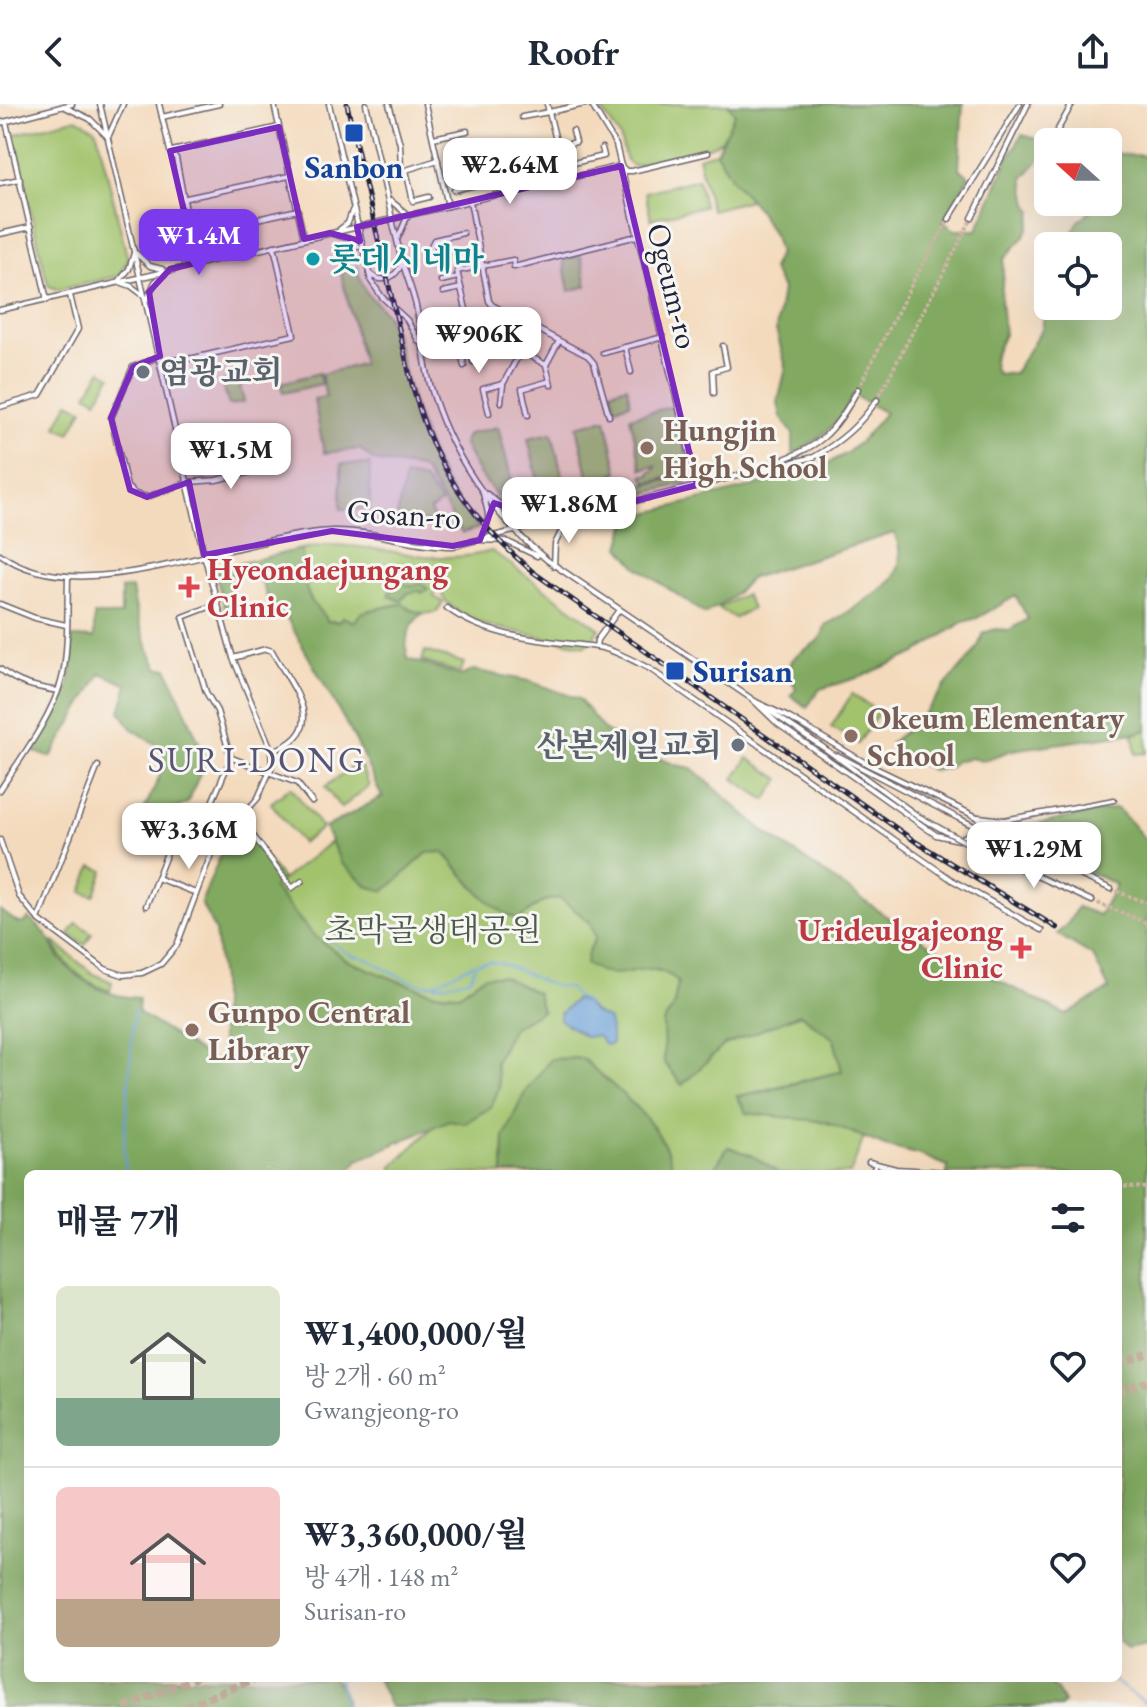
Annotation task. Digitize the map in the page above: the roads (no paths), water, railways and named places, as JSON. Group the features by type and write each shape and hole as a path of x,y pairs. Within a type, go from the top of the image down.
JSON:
{"street":[{"path":"47,300 20,179 2,122 72,104"},
{"path":"0,840 19,896 38,919 98,965 117,973 135,975 161,964 177,945 213,849 257,800 270,774 272,751 233,658 204,555 100,104"},
{"path":"108,138 123,104"},
{"path":"159,104 170,151 176,158 196,263"},
{"path":"162,117 219,104"},
{"path":"274,104 304,239"},
{"path":"329,104 367,271 382,297 407,320 422,348"},
{"path":"366,104 402,262 416,304 430,384 442,420 459,455 515,532 554,566 824,748 918,816 988,854 1092,901"},
{"path":"383,174 401,170 400,144 389,104"},
{"path":"425,104 448,206"},
{"path":"547,104 565,179"},
{"path":"522,117 585,104"},
{"name":"Ogeum-ro","path":"591,104 616,145 697,485"},
{"path":"949,219 1020,104"},
{"path":"972,218 1028,104"},
{"path":"1059,128 1072,104"},
{"path":"64,105 85,116 108,138"},
{"path":"170,151 279,127"},
{"path":"433,138 467,131"},
{"path":"557,147 576,142 573,131"},
{"path":"495,181 488,150 500,147"},
{"path":"454,190 604,156 602,148"},
{"path":"527,173 523,154 536,150"},
{"path":"0,310 621,166 626,171 632,171 708,153"},
{"path":"429,197 413,201 406,170 438,160"},
{"path":"462,188 457,167 471,164"},
{"path":"182,199 290,176"},
{"path":"0,183 20,179"},
{"path":"389,200 408,215"},
{"path":"470,201 489,301 588,356 594,363 609,416"},
{"path":"330,233 348,223 353,204"},
{"path":"189,234 298,210"},
{"path":"397,240 408,215"},
{"path":"0,234 31,227"},
{"path":"330,233 350,239 362,250"},
{"path":"453,251 435,255 431,246 434,240 463,233"},
{"path":"546,365 469,322 457,271 513,260 514,267 638,236"},
{"path":"269,468 216,480 189,482 151,496 135,494 127,487 111,418 133,367 160,359 194,358 294,335 274,246"},
{"path":"135,251 150,266 170,269"},
{"path":"118,282 129,269 135,251"},
{"path":"367,271 377,279 386,279 396,274 402,262"},
{"path":"147,301 155,282 170,269"},
{"path":"441,281 458,277"},
{"path":"118,282 137,289 147,301"},
{"path":"443,292 461,288"},
{"path":"0,407 40,395 78,329 70,295"},
{"path":"464,366 460,347 470,345 496,307"},
{"path":"603,353 663,337"},
{"path":"528,415 522,389 550,383 546,365 559,341"},
{"path":"470,345 473,362"},
{"path":"714,393 713,371 727,367 723,346"},
{"path":"625,347 631,372"},
{"path":"486,401 500,400 503,384 521,351"},
{"path":"489,413 483,389 503,384"},
{"name":"Gosan-ro","path":"757,469 807,451 830,432 858,389"},
{"name":"Gosan-ro","path":"0,554 35,571 68,577 106,577 309,533 355,531 445,546 480,540 814,457 848,436 877,400"},
{"path":"482,490 501,505 554,522"},
{"path":"482,490 490,509 480,540 506,541 547,560"},
{"path":"554,566 555,544 567,519"},
{"path":"0,790 58,691 64,665 68,577"},
{"path":"0,604 35,618 66,625"},
{"path":"146,906 172,840 203,823 231,758 183,617 217,604"},
{"path":"447,608 474,625 551,643 596,647 650,669 952,880 1041,930"},
{"path":"596,647 597,640 619,610"},
{"path":"233,658 266,649 272,651 304,708 306,720 301,734 293,742 272,751"},
{"path":"0,669 23,684 58,691"},
{"path":"754,701 788,717 869,765 977,817 1004,820"},
{"path":"754,701 778,724 936,835 959,840 1004,820 1114,800"},
{"path":"824,748 1006,842 1111,889"},
{"path":"231,758 297,783 312,802"},
{"path":"38,919 98,766"},
{"path":"975,833 981,824 977,817"},
{"path":"240,818 292,888 302,881"},
{"path":"157,878 196,893"},
{"path":"869,1162 913,1170"},
{"path":"874,1170 876,1164"}],"water":[{"path":"575,999 585,1002 593,1012 609,1020 610,1045 605,1045 597,1036 586,1037 560,1020 560,1014"}],"waterway":[{"path":"325,935 349,954 367,959 420,984 436,983 471,965 494,962 550,984 569,988 585,1002"},
{"path":"435,985 470,979 475,967"},
{"path":"126,1170 124,1147 134,1010"},
{"path":"340,1682 345,1707"},
{"path":"1116,1682 1147,1704"}],"tunnel":[{"path":"877,400 972,218"},
{"path":"858,389 949,219"},
{"path":"1111,889 1147,903"},
{"path":"1092,901 1147,923"},
{"path":"1122,1186 1147,1188"},
{"path":"1122,1363 1147,1355"},
{"path":"1122,1390 1147,1382"},
{"path":"124,1707 186,1682"},
{"path":"185,1707 247,1682"}],"railway":[{"path":"347,104 418,404 440,459 481,520 533,572 916,842 1057,928"}],"place":[{"name":"Sanbon","path":"354,133"},
{"name":"롯데시네마","path":"313,259"},
{"name":"염광교회","path":"143,372"},
{"name":"Hungjin High School","path":"647,448"},
{"name":"Hyeondaejungang Clinic","path":"189,587"},
{"name":"Surisan","path":"675,671"},
{"name":"Okeum Elementary School","path":"851,736"},
{"name":"산본제일교회","path":"738,745"},
{"name":"Urideulgajeong Clinic","path":"1021,948"},
{"name":"Gunpo Central Library","path":"192,1030"}],"district":[{"name":"SURI-DONG","path":"257,759"}],"park label":[{"name":"초막골생태공원","path":"433,930"}]}
